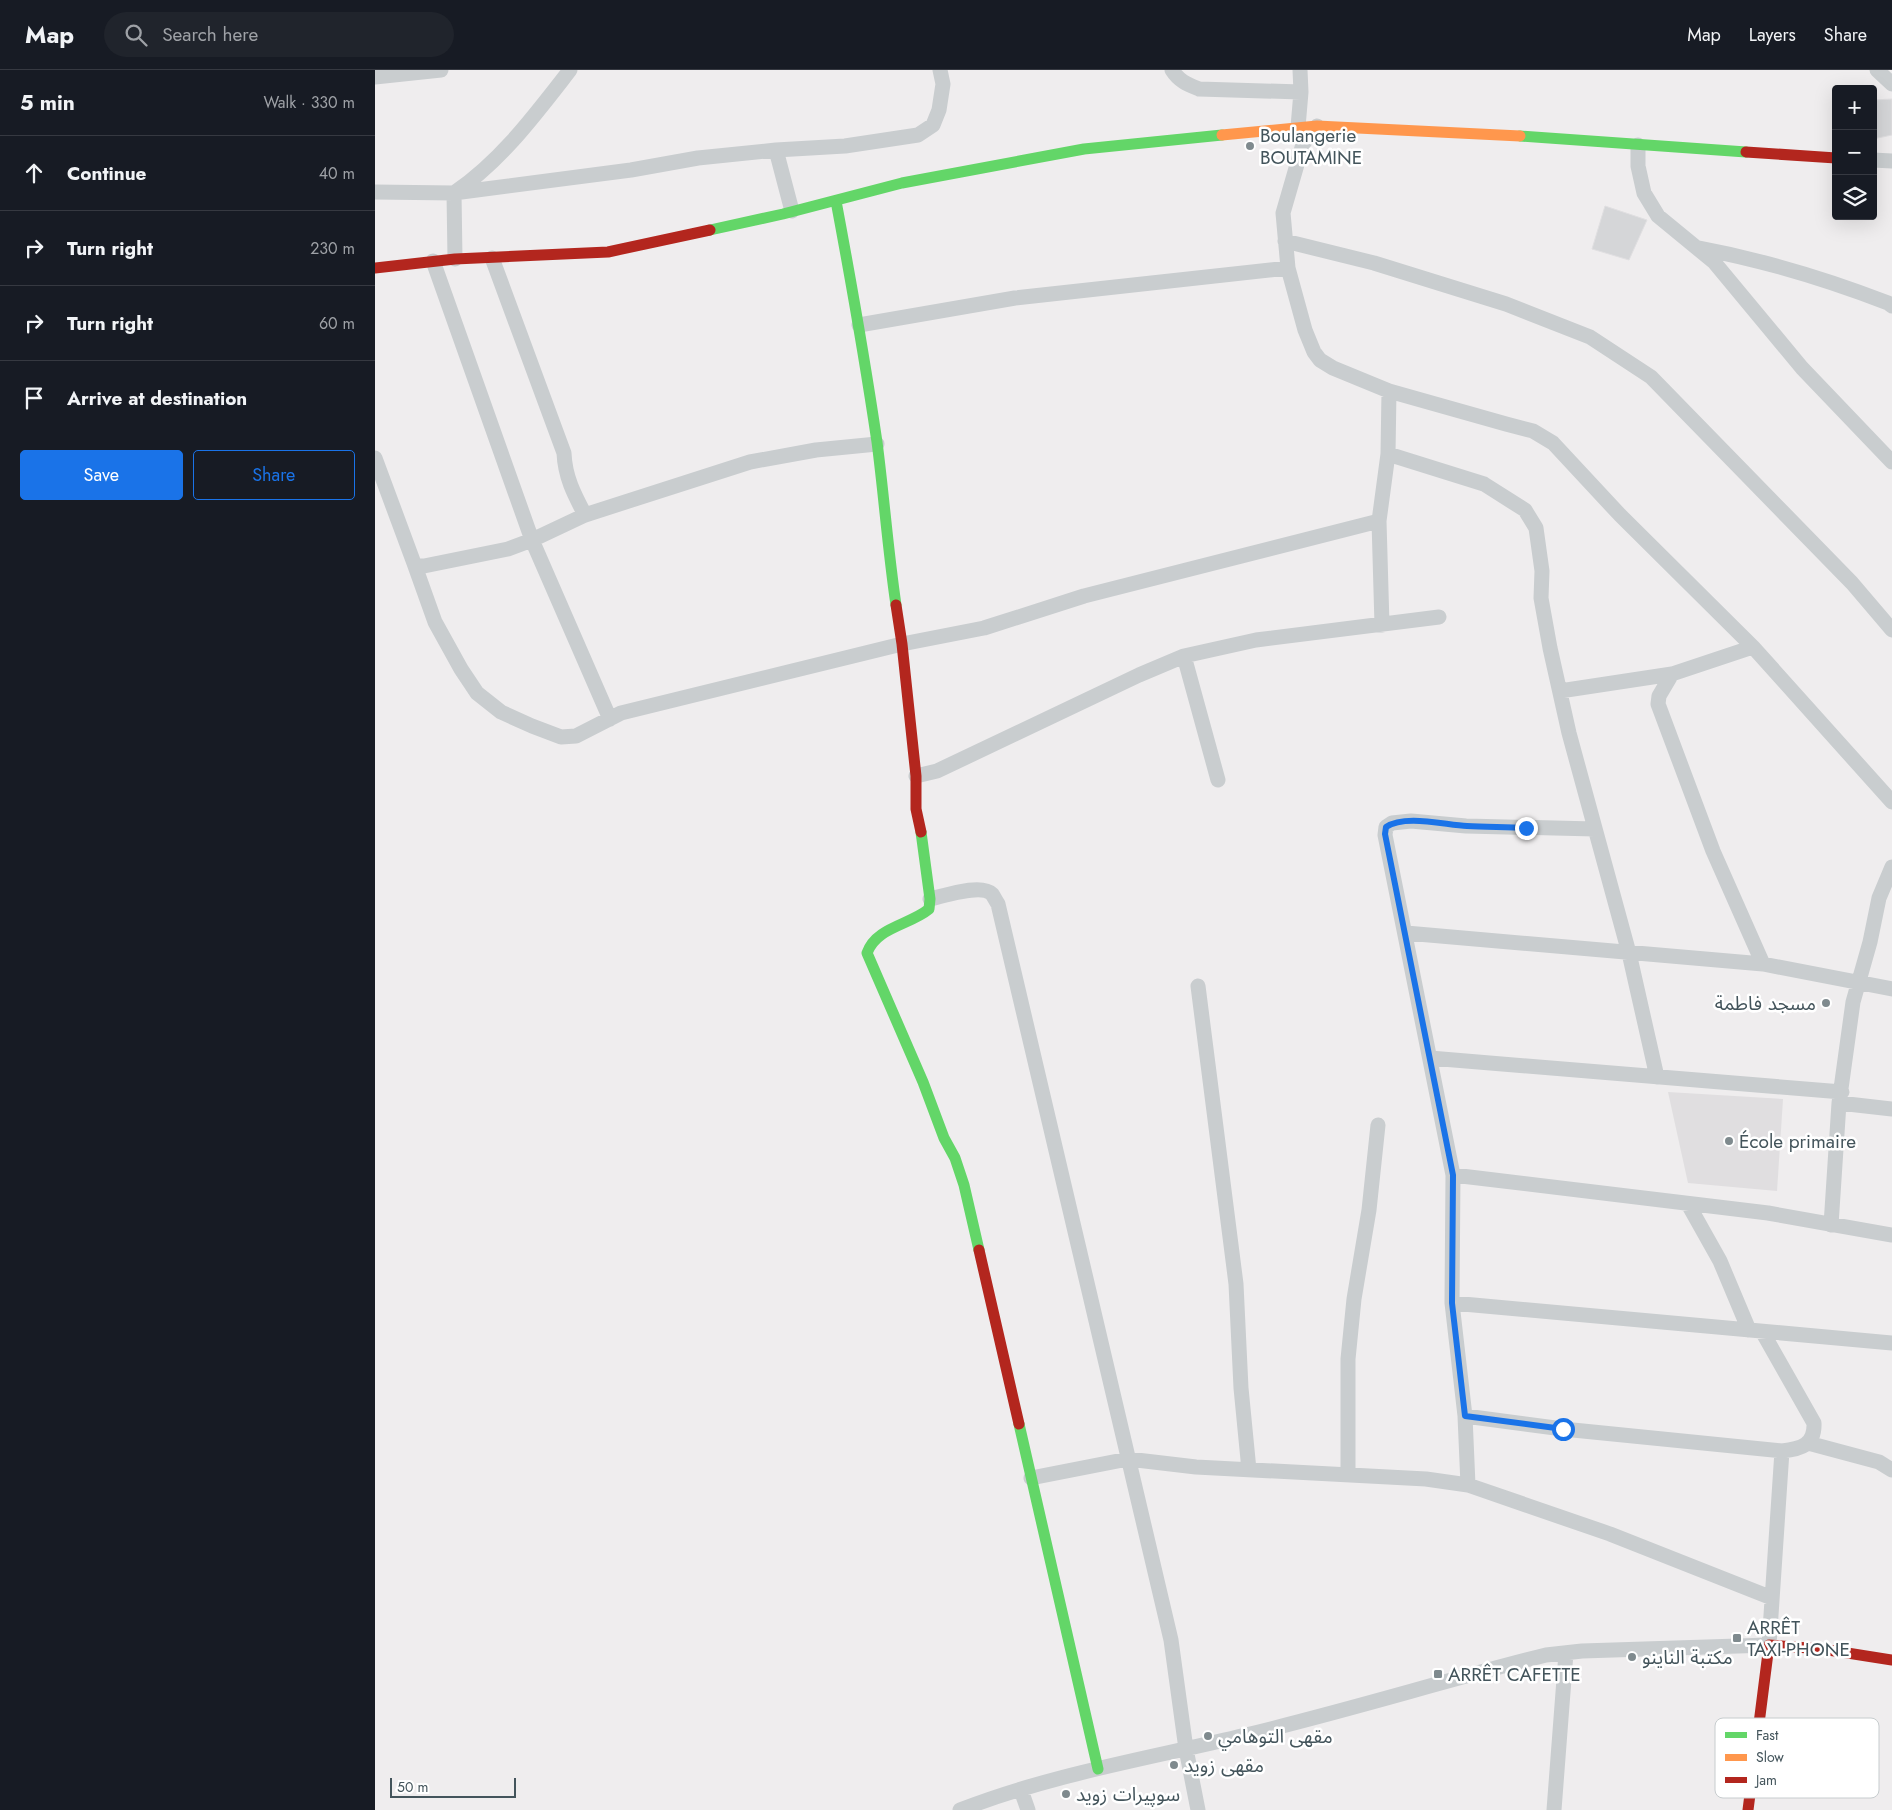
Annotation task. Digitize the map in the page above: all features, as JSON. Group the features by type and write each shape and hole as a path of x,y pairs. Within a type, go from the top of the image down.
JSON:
{"street":[{"path":"375,77 441,70"},
{"path":"454,193 475,179 527,125 569,70"},
{"path":"375,192 454,193 631,170 698,158 775,150 845,146 918,135 933,125 939,110 943,84 940,70"},
{"path":"1173,70 1177,78 1185,84 1199,88 1301,92"},
{"path":"1298,127 1301,92 1300,70"},
{"path":"1877,70 1892,84"},
{"path":"1317,126 1303,144 1283,212 1288,268 1305,330 1314,352 1321,360 1333,368 1389,391 1533,430 1553,443 1620,515 1753,647 1892,802"},
{"path":"375,268 455,259 608,252 792,211 902,183 1084,149 1161,143 1298,127 1317,126 1512,135 1832,158"},
{"path":"1638,145 1638,166 1644,193 1657,216 1714,262 1802,368 1892,462"},
{"path":"775,150 792,211"},
{"path":"1877,160 1892,161"},
{"path":"454,193 455,259"},
{"path":"836,200 859,325 877,444 889,558 902,644 916,776 916,809 924,846 930,899 929,909 923,914 886,931 870,944 867,953 923,1082 944,1138 955,1158 964,1185 1098,1769"},
{"path":"1285,241 1374,263 1506,304 1589,337 1651,377 1845,576 1892,630"},
{"path":"1696,248 1743,257 1818,278 1892,306"},
{"path":"491,258 564,453 569,485 585,514"},
{"path":"433,261 532,540 611,719"},
{"path":"859,325 1015,298 1288,268"},
{"path":"1383,625 1379,522 1388,454 1389,391"},
{"path":"415,566 448,562 508,550 585,514 750,462 816,450 877,444"},
{"path":"1388,454 1484,484 1525,510 1536,528 1542,571 1541,598 1569,733 1629,953 1657,1077"},
{"path":"375,458 435,622 461,669 477,693 501,712 561,737 576,736 621,713 902,644 984,628 1084,596 1379,522"},
{"path":"916,776 937,771 1139,675 1185,656 1256,640 1383,625 1439,616"},
{"path":"1560,691 1672,674 1753,647"},
{"path":"1185,656 1218,780"},
{"path":"1672,674 1659,696 1658,704 1713,851 1763,964"},
{"path":"1468,1485 1465,1416 1452,1303 1453,1175 1385,834 1386,827 1392,823 1411,821 1467,826 1595,829"},
{"path":"1831,1224 1840,1098 1853,1002 1879,898 1892,868"},
{"path":"930,899 969,890 983,890 991,893 998,904 1171,1640 1186,1749 1197,1810"},
{"path":"1406,933 1763,964 1892,989"},
{"path":"1198,986 1236,1284 1241,1388 1249,1470"},
{"path":"1430,1058 1657,1077 1840,1098 1892,1109"},
{"path":"1348,1475 1348,1359 1354,1300 1369,1210 1377,1125"},
{"path":"1453,1175 1768,1213 1892,1235"},
{"path":"1465,1416 1563,1429 1782,1452 1798,1449 1808,1443 1815,1433 1814,1423 1756,1331 1688,1204"},
{"path":"1452,1303 1892,1343"},
{"path":"1808,1443 1879,1462 1892,1470"},
{"path":"1760,1718 1769,1645 1782,1452"},
{"path":"1031,1478 1128,1459 1196,1467 1426,1479 1468,1485 1610,1534 1772,1598"},
{"path":"960,1810 1021,1790 1098,1769 1247,1735 1547,1655 1769,1645 1822,1649 1892,1660"},
{"path":"1554,1810 1567,1653"},
{"path":"1021,1790 1028,1810"}],"shaded area":[{"name":"École primaire","path":"1668,1092 1783,1099 1777,1191 1688,1183"}],"building":[{"path":"1892,99 1892,135 1877,138 1877,130 1877,100"},
{"path":"1605,206 1647,220 1629,260 1592,249"}],"traffic: fast":[{"path":"710,230 783,214 902,183 1084,149 1222,135"},
{"path":"1520,136 1746,152"},
{"path":"836,201 858,321 877,442 896,605"},
{"path":"921,832 930,899 929,909 878,937 871,944 867,953 923,1082 944,1138 955,1158 964,1185 979,1250"},
{"path":"1019,1424 1098,1769"}],"traffic: slow":[{"path":"1222,135 1317,126 1520,136"}],"traffic: jam":[{"path":"1746,152 1832,158"},
{"path":"375,268 455,259 608,252 710,230"},
{"path":"896,605 916,776 916,809 921,832"},
{"path":"979,1250 1019,1424"},
{"path":"1760,1718 1769,1645 1822,1649 1892,1660"},
{"path":"1748,1810 1750,1798"}],"place":[{"name":"Boulangerie BOUTAMINE","path":"1250,146"},
{"name":"مسجد فاطمة","path":"1826,1003"},
{"name":"École primaire","path":"1729,1141"},
{"name":"ARRÊT TAXI-PHONE","path":"1737,1638"},
{"name":"مكتبة الناينو","path":"1632,1657"},
{"name":"ARRÊT CAFETTE","path":"1438,1674"},
{"name":"مقهى التوهامي","path":"1208,1736"},
{"name":"مقهى زويد","path":"1174,1765"},
{"name":"سوپيرات زويد","path":"1066,1794"}],"route":[{"path":"1526,828 1467,826 1411,821 1392,823 1386,827 1385,834 1453,1175 1452,1303 1465,1416 1563,1429"}]}
